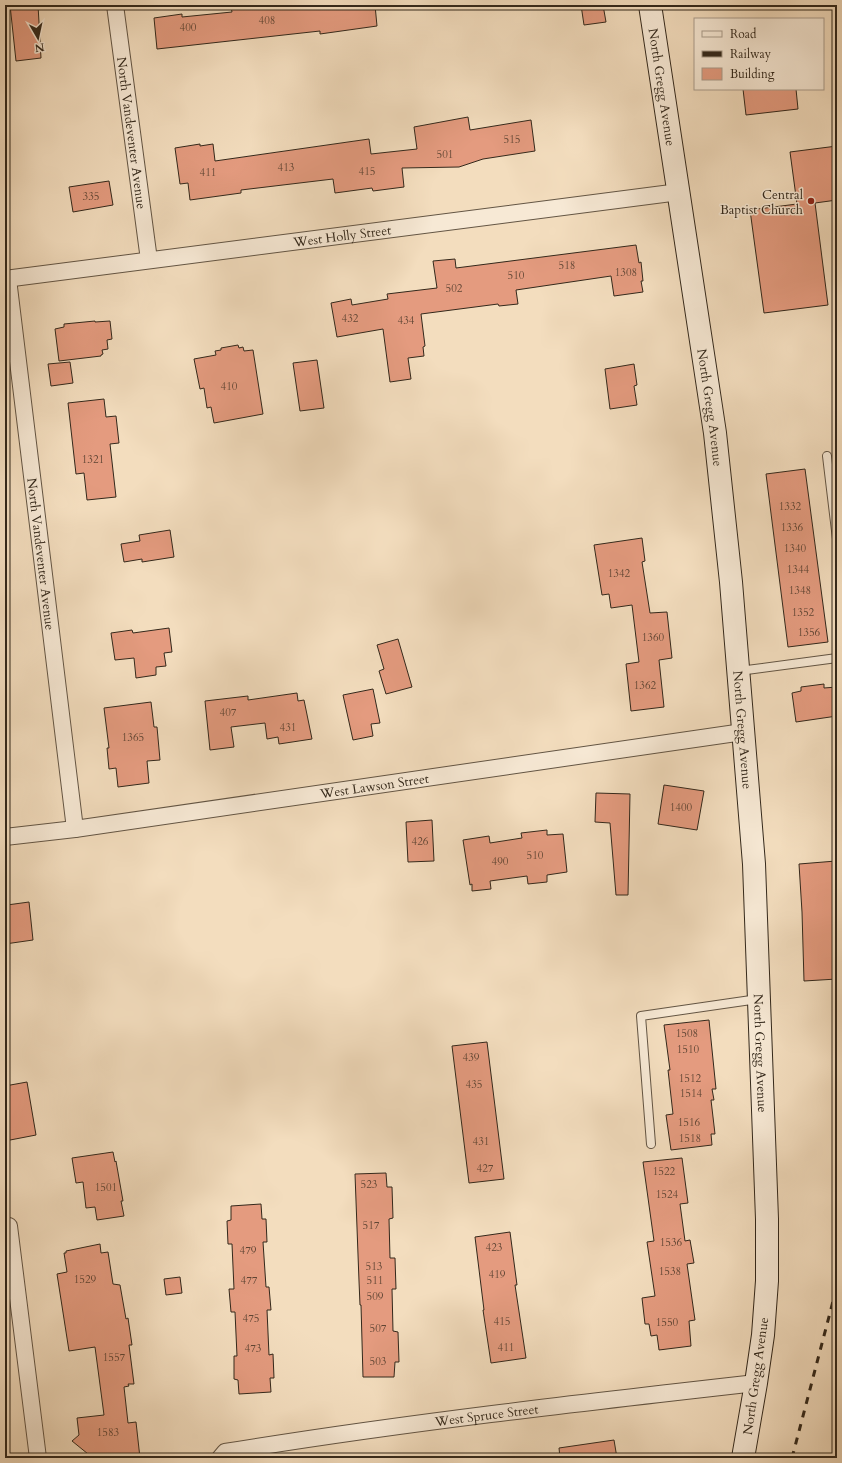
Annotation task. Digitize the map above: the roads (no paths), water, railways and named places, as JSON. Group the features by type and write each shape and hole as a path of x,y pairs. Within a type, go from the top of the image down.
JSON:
{"main road":[{"name":"North Gregg Avenue","path":"650,5 714,433 731,582 754,864 767,1219 766,1289 763,1335 743,1458"}],"street":[{"name":"North Vandeventer Avenue","path":"115,5 149,260"},
{"name":"West Holly Street","path":"7,279 679,192"},
{"name":"North Vandeventer Avenue","path":"7,279 75,829"},
{"name":"West Lawson Street","path":"5,838 743,732"},
{"path":"9,1226 38,1458"},
{"name":"West Spruce Street","path":"220,1458 225,1452 326,1435 561,1405 756,1383"}],"lane":[{"path":"827,456 837,539"},
{"path":"738,671 837,658"},
{"path":"651,1144 641,1016 759,999"}],"railway":[{"path":"792,1458 837,1286"}],"place":[{"name":"Central Baptist Church","path":"811,201"}]}
